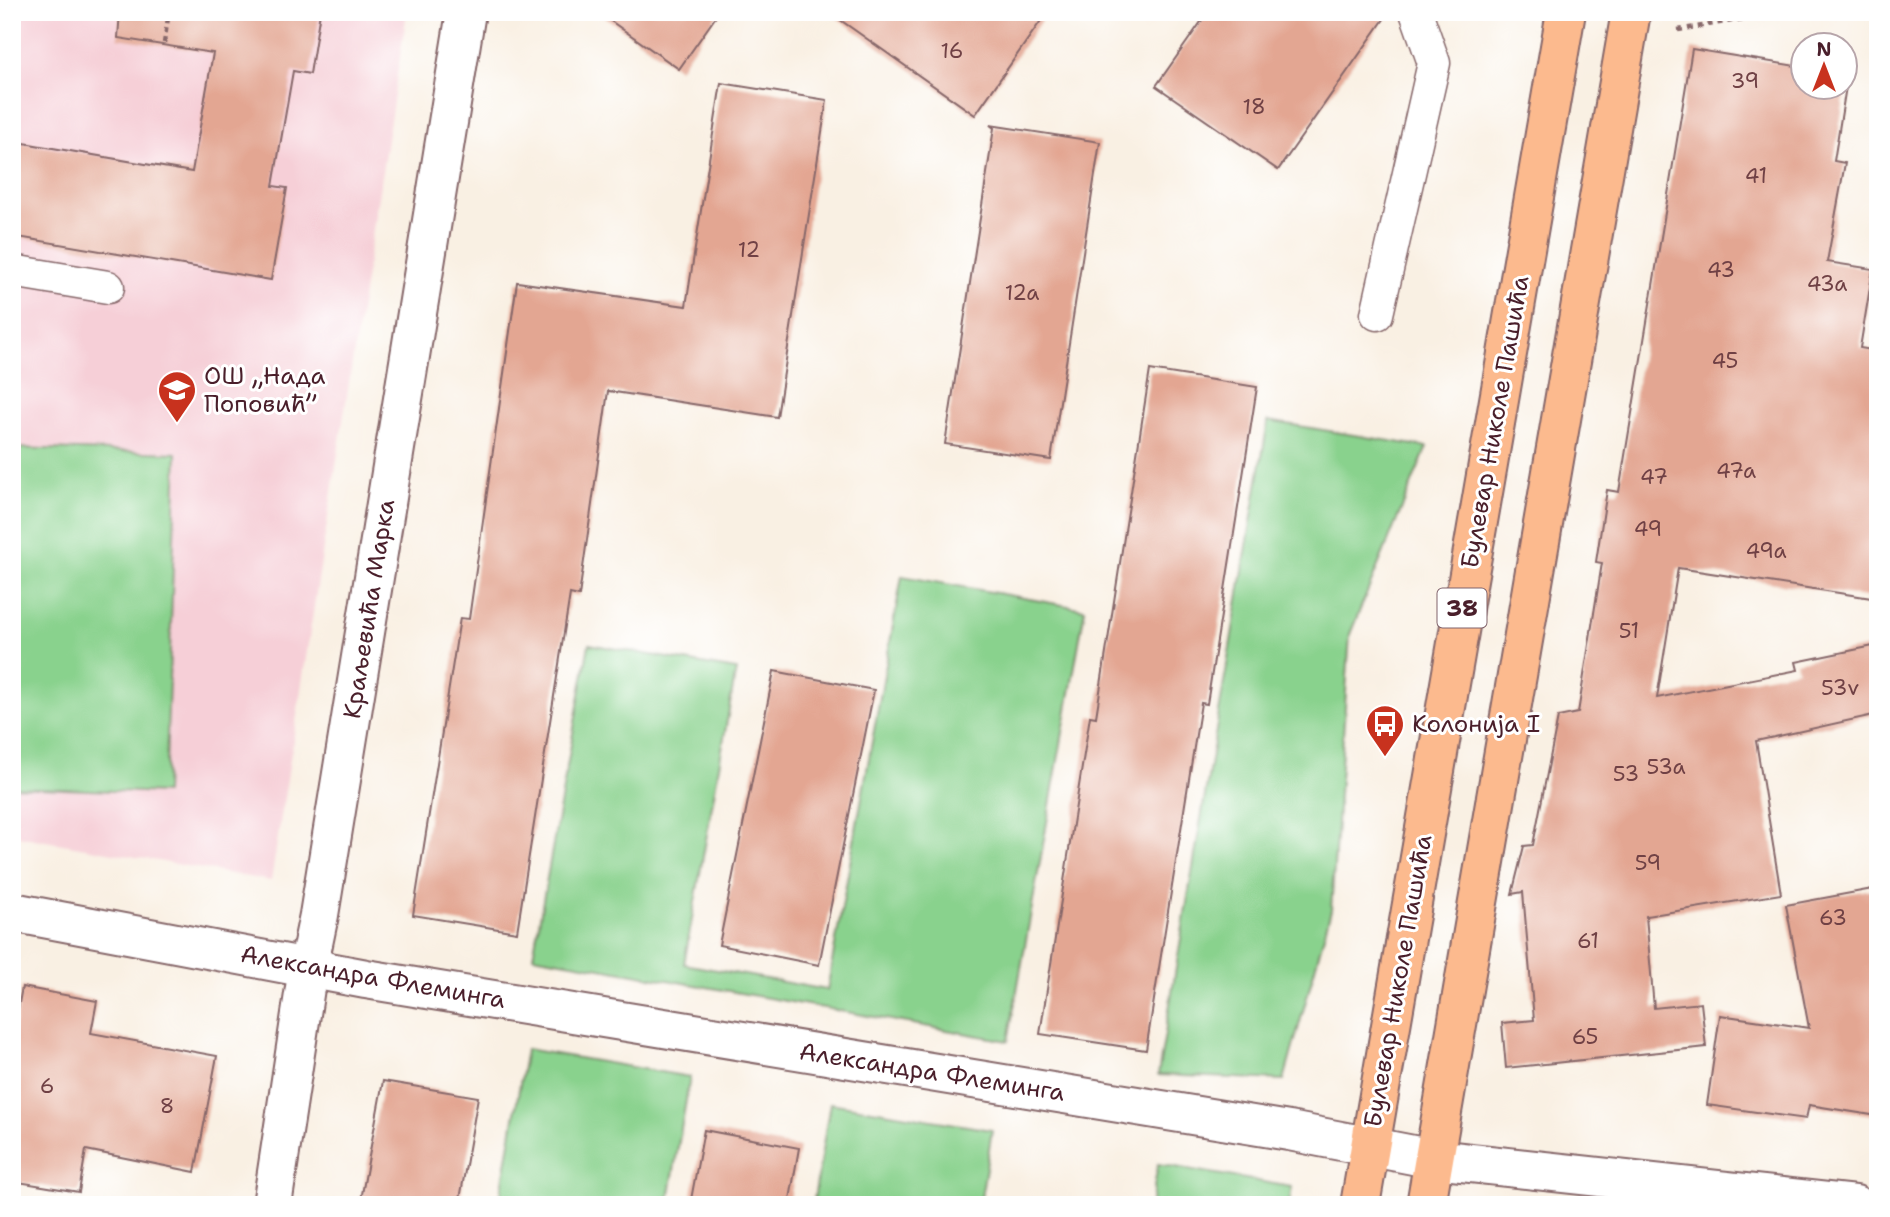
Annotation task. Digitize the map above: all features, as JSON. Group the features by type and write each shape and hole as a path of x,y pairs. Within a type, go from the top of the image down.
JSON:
{"main road":[{"name":"Булевар Николе Пашића","path":"1360,1205 1566,12"},
{"path":"1426,1205 1630,18"}],"street":[{"name":"Краљевића Марка","path":"272,1205 308,968 319,915 466,12"},
{"name":"Александра Флеминга","path":"12,912 308,968 1289,1130 1434,1159 1855,1205"}],"lane":[{"path":"1377,314 1434,63 1416,12"},
{"path":"12,271 108,287"}],"path":[{"path":"164,43 169,12"},
{"path":"1630,18 1672,31 1785,12"}],"shaded area":[{"name":"ОШ „Нада Поповић”","path":"12,12 407,12 271,881 12,835"}],"green space":[{"path":"1268,421 1427,447 1350,634 1331,910 1284,1080 1158,1075"},
{"path":"12,448 177,453 165,793 12,787"},
{"path":"902,576 1085,609 1008,1041 533,956 589,644 736,670 684,964 827,990"},
{"path":"526,1049 690,1077 668,1205 499,1205"},
{"path":"830,1103 992,1130 980,1205 813,1205"},
{"path":"1158,1164 1292,1187 1289,1205 1151,1205"}],"building":[{"path":"120,12 320,12 310,74 293,71 273,186 287,188 271,280 12,236 12,141 192,172 213,53 118,38"},
{"path":"598,12 719,12 679,69"},
{"path":"829,12 1047,12 975,115"},
{"path":"1208,12 1389,12 1278,170 1156,86"},
{"path":"1692,49 1788,65 1788,102 1843,102 1834,161 1845,163 1827,262 1873,269 1860,348 1878,351 1878,599 1678,568 1657,698 1798,670 1796,662 1878,645 1878,714 1756,741 1781,894 1646,916 1654,1008 1701,1003 1706,1047 1506,1068 1502,1023 1534,1020 1523,892 1512,894 1524,846 1533,845 1558,717 1578,713 1602,563 1596,562 1607,490 1619,492"},
{"path":"721,83 827,100 777,417 608,391 579,596 570,594 517,932 413,915 460,618 469,619 517,282 686,306"},
{"path":"990,125 1100,142 1051,460 945,444 994,128"},
{"path":"1150,370 1257,387 1207,704 1201,703 1146,1050 1040,1034 1090,716 1096,717"},
{"path":"774,671 874,690 819,965 719,945"},
{"path":"1878,888 1878,1116 1809,1105 1806,1119 1707,1105 1720,1015 1809,1028 1786,905"},
{"path":"22,987 97,1001 91,1033 217,1056 195,1172 86,1150 79,1192 12,1181 12,1042"},
{"path":"383,1081 478,1097 459,1205 360,1205"},
{"path":"704,1130 799,1148 789,1205 690,1205"}],"place":[{"name":"ОШ „Нада Поповић”","path":"177,424"},
{"name":"Колонија I","path":"1385,758"}]}
